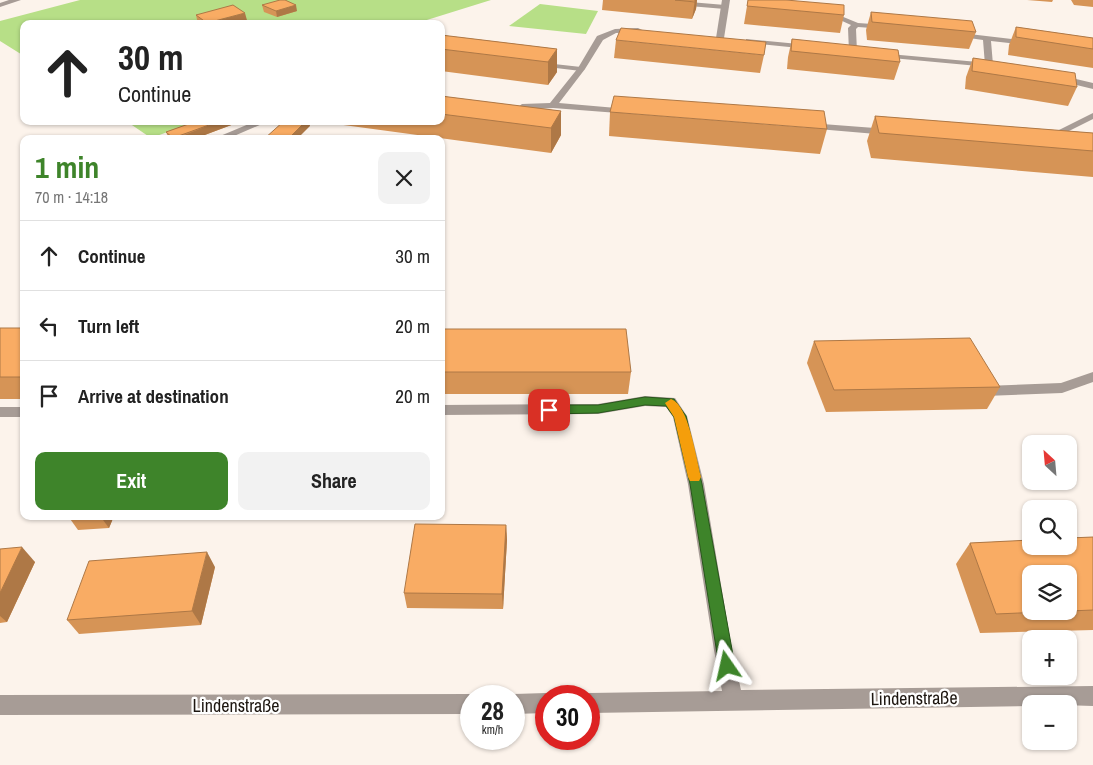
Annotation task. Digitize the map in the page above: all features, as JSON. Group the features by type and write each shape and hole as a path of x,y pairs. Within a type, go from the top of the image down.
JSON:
{"street":[{"path":"0,5 13,0"},
{"path":"641,0 725,4 720,38"},
{"path":"813,16 841,18 857,25 896,28"},
{"path":"852,52 852,28 857,25"},
{"path":"553,105 581,69 600,38 606,34 625,29 644,31"},
{"path":"946,33 1034,44"},
{"path":"710,37 730,39"},
{"path":"872,54 993,66 987,37"},
{"path":"739,40 815,48"},
{"path":"843,51 862,53"},
{"path":"534,63 581,69"},
{"path":"1051,76 1093,86"},
{"path":"517,107 553,105 641,113"},
{"path":"1042,139 1050,138 1093,116"},
{"path":"228,135 255,125"},
{"path":"799,126 894,132"},
{"path":"985,392 1062,388 1093,377"},
{"path":"445,410 598,409 645,401 670,402 680,416 696,484 723,650 734,700"},
{"path":"0,412 20,412"},
{"name":"Lindenstraße","path":"600,703 1093,696"},
{"name":"Lindenstraße","path":"0,705 460,704"}],"green space":[{"path":"80,0 491,0 427,20 20,20 20,54 0,41 0,21"},
{"path":"540,4 598,11 586,34 509,26"},
{"path":"132,125 187,125 159,135 147,135"}],"building":[{"path":"280,0 296,5 276,11 262,5"},
{"path":"675,0 695,0 695,2"},
{"path":"748,0 786,0 844,5 844,15 747,6"},
{"path":"233,5 245,13 218,20 203,20 196,15"},
{"path":"871,12 972,21 976,32 872,22"},
{"path":"1016,27 1093,38 1093,49 1016,37"},
{"path":"621,28 766,42 764,55 616,40"},
{"path":"445,35 557,49 548,62 445,49"},
{"path":"792,39 898,50 900,62 791,51"},
{"path":"973,58 1075,73 1077,87 972,71"},
{"path":"445,96 561,111 551,128 445,115"},
{"path":"614,96 824,111 827,129 610,112"},
{"path":"875,116 1093,133 1093,151 879,133"},
{"path":"186,125 209,125 181,135 170,135 166,132"},
{"path":"280,125 302,125 292,135 268,135"},
{"path":"0,328 20,328 20,377 0,377"},
{"path":"445,329 626,329 631,372 445,372"},
{"path":"970,338 1000,387 834,390 814,341"},
{"path":"415,524 506,525 502,594 404,593"},
{"path":"1093,537 1093,610 1077,611 1077,565 1022,565 1022,613 996,614 970,543 1022,540 1022,555 1077,555 1077,538"},
{"path":"22,547 0,593 0,549"},
{"path":"207,552 192,611 67,620 89,561"}],"slow traffic":[{"path":"671,403 680,416 694,477"}],"route":[{"path":"549,410 598,409 645,401 670,402 680,416 696,484 727,666"}]}
